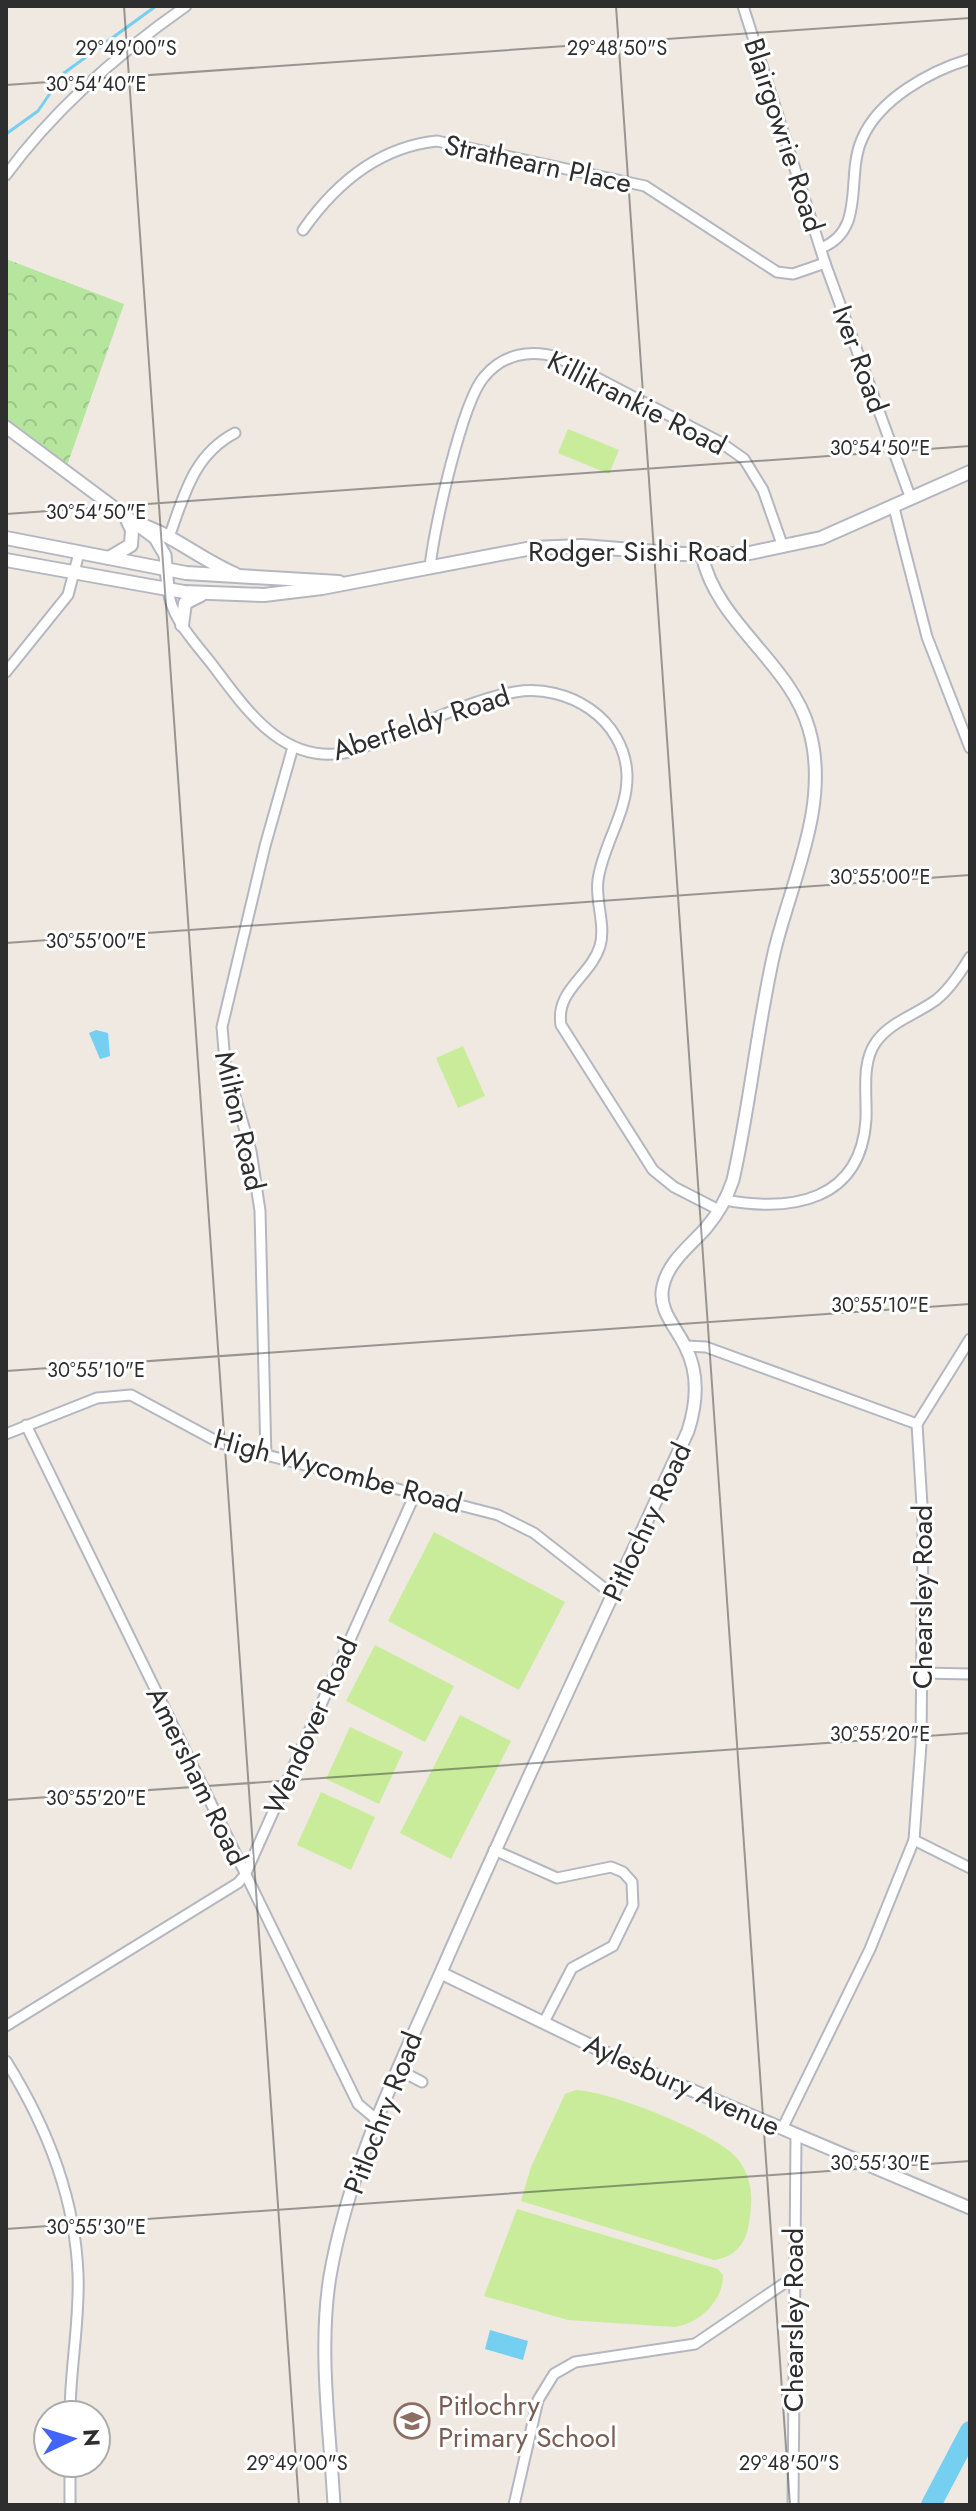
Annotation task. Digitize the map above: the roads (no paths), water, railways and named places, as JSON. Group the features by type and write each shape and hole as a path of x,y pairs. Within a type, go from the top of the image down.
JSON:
{"main road":[{"name":"Rodger Sishi Road","path":"6,560 168,589 281,594 556,547 702,555 745,554 821,538 970,472"},
{"path":"130,519 245,578"},
{"path":"109,558 131,545 130,519"},
{"name":"Rodger Sishi Road","path":"6,538 167,571 342,582"},
{"path":"182,625 185,603 208,593"}],"street":[{"path":"6,175 39,133 105,69 186,6"},
{"name":"Blairgowrie Road","path":"743,6 825,263"},
{"path":"821,248 838,241 847,229 858,148 873,120 917,83 970,59"},
{"name":"Strathearn Place","path":"303,230 316,211 373,159 418,143 437,141 645,186 777,272 793,274 825,263"},
{"name":"Iver Road","path":"825,263 911,499"},
{"name":"Killikrankie Road","path":"430,568 435,532 466,418 481,380 496,365 527,353 557,357 720,442 744,459 763,490 783,547"},
{"path":"6,427 159,542 167,571 168,589"},
{"path":"169,537 194,471 210,447 235,433"},
{"path":"894,508 927,637 970,748"},
{"path":"6,672 62,606 75,574 79,553"},
{"name":"Pitlochry Road","path":"334,2505 327,2301 348,2202 397,2069 692,1420 695,1383 685,1346 664,1307 662,1287 673,1264 722,1205 733,1180 774,953 809,824 816,777 811,739 803,712 783,678 716,592 702,555"},
{"name":"Aberfeldy Road","path":"168,589 170,603 182,625 254,719 293,747 327,756 350,752 485,700 520,691 565,698 587,706 604,718 621,747 627,783 598,881 601,943 563,1000 561,1025 653,1170 674,1187 722,1205 785,1206 810,1199 839,1181 854,1162 863,1138 867,1067 875,1043 885,1031 939,998 970,957"},
{"name":"Milton Road","path":"266,1457 260,1211 251,1151 225,1062 222,1027 265,846 293,747"},
{"path":"685,1346 706,1347 917,1424 970,1339"},
{"name":"High Wycombe Road","path":"6,1434 97,1398 131,1395 206,1437 266,1457 484,1510 523,1526 613,1595"},
{"name":"Chearsley Road","path":"782,2129 876,1934 914,1840 920,1783 922,1673 923,1522 917,1424"},
{"name":"Amersham Road","path":"26,1425 358,2104 377,2120"},
{"name":"Wendover Road","path":"6,2026 233,1886 245,1875 415,1494"},
{"path":"922,1673 970,1674"},
{"path":"914,1840 970,1868"},
{"path":"494,1850 557,1878 611,1867 623,1872 632,1882 633,1905 613,1946 572,1968 544,2022"},
{"name":"Aylesbury Avenue","path":"441,1973 625,2062 970,2208"},
{"path":"6,2061 50,2146 72,2233 78,2274 71,2399"},
{"path":"397,2069 422,2082"},
{"name":"Chearsley Road","path":"793,2505 792,2278 796,2136"},
{"path":"514,2505 538,2400 554,2374 575,2362 695,2344 792,2278"},
{"path":"70,2479 70,2505"}],"water":[{"path":"96,1030 108,1033 110,1056 100,1059 89,1033"},
{"path":"490,2330 528,2341 523,2360 485,2349"}],"waterway":[{"path":"6,134 38,111 64,73 156,6"},
{"path":"931,2505 970,2431"}],"place":[{"name":"Pitlochry Primary School","path":"412,2421"}]}
